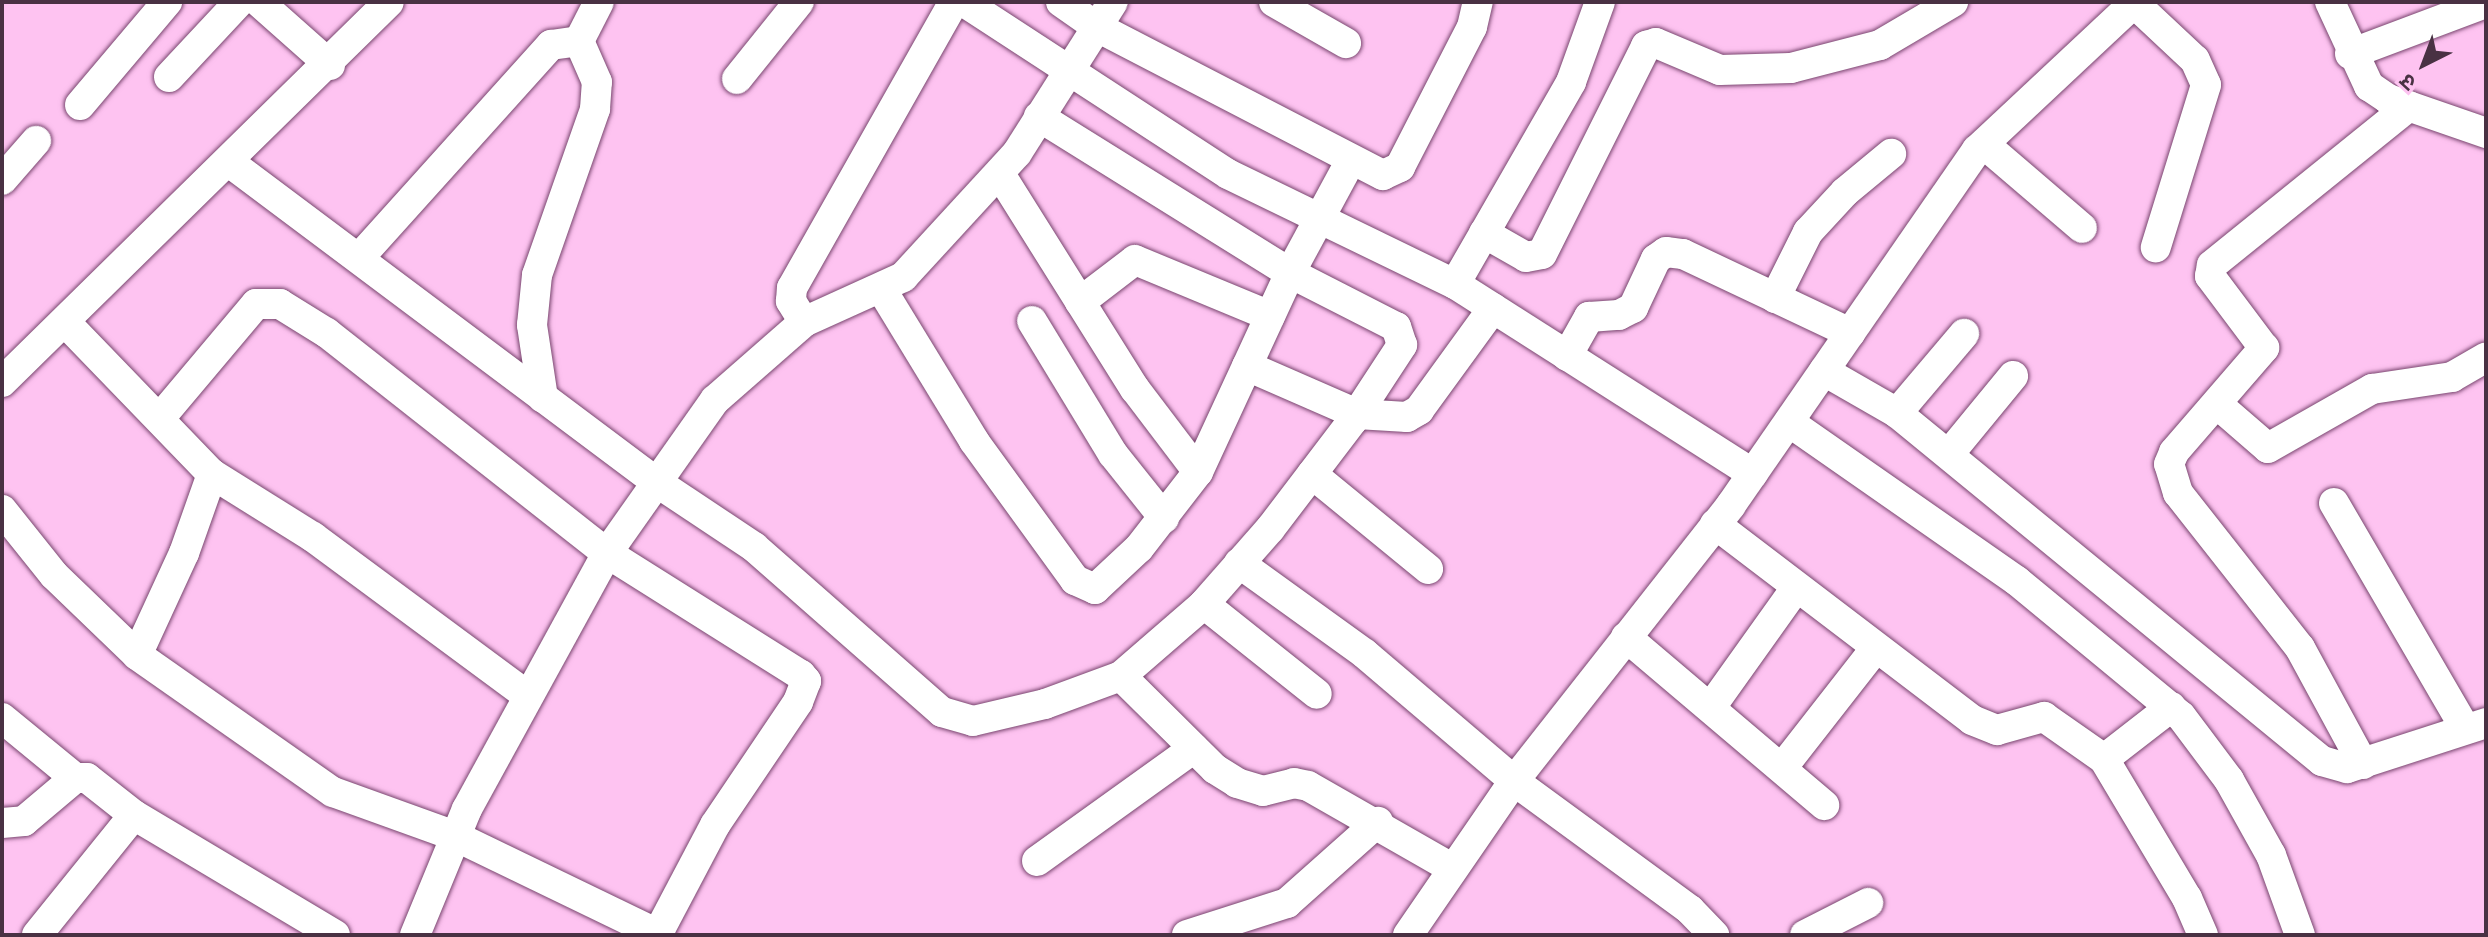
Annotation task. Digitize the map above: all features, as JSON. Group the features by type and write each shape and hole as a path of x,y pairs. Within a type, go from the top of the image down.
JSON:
{"street":[{"path":"80,105 167,2"},
{"path":"169,77 239,2"},
{"path":"259,2 330,65"},
{"path":"2,382 67,324 330,65 389,2"},
{"path":"543,398 532,325 537,275 598,95 579,41 599,2"},
{"path":"737,79 799,2"},
{"path":"804,322 791,301 792,288 954,2"},
{"path":"964,2 1066,73 1228,174 1455,284 1753,474"},
{"path":"1061,2 1105,14 1350,162 1383,175 1400,167 1472,27 1478,2"},
{"path":"1274,2 1346,43"},
{"path":"1455,284 1571,82 1600,2"},
{"path":"1484,233 1526,257 1542,254 1646,46 1656,43 1720,70 1791,68 1880,45 1953,2"},
{"path":"2330,2 2350,54 2369,86 2409,106 2486,133"},
{"path":"1408,935 1514,781 1753,474 1984,144 2135,3 2195,60 2206,85 2156,247"},
{"path":"2350,54 2481,11"},
{"path":"415,935 455,836 607,553 715,400 804,322 882,290 903,277 1000,174 1105,14"},
{"path":"359,258 551,45 579,41"},
{"path":"2363,764 2300,648 2178,493 2171,476 2174,452 2264,348 2210,276 2212,265 2409,106"},
{"path":"229,162 655,481 754,547 952,718 973,721 1045,704 1121,676 1204,604 1312,474 1357,414 1398,354 1402,336 1396,327 1290,273 1039,117"},
{"path":"2,180 36,141"},
{"path":"1984,144 2082,228"},
{"path":"1775,298 1820,218 1891,154"},
{"path":"882,290 974,441 1085,588 1107,581 1164,518 1198,472 1290,273 1350,162"},
{"path":"1000,174 1135,389 1198,472"},
{"path":"1567,356 1589,317 1619,315 1633,308 1656,259 1666,252 1683,254 1850,333"},
{"path":"1080,302 1135,260 1270,316"},
{"path":"2,510 54,575 137,655 333,792 455,836 658,935 715,825 798,702 806,681 607,553 327,333 280,304 256,304 160,418"},
{"path":"1247,366 1357,414 1414,414 1493,308"},
{"path":"1032,321 1113,454 1164,518"},
{"path":"67,324 212,474 302,529 528,696"},
{"path":"1897,413 1964,334"},
{"path":"2217,404 2268,448 2372,389 2452,377 2486,357"},
{"path":"1824,371 1897,413 2334,768 2363,764 2475,726 2334,503"},
{"path":"1949,454 2013,376"},
{"path":"1789,422 2029,590 2171,707 2211,753 2236,792 2271,855 2300,935"},
{"path":"137,655 184,553 212,474"},
{"path":"1312,474 1428,569"},
{"path":"1715,524 1972,720 1997,730 2044,717 2104,759 2187,898 2203,935"},
{"path":"1239,563 1375,663 1514,781 1690,910 1714,935"},
{"path":"1711,707 1796,588"},
{"path":"1204,604 1317,694"},
{"path":"1626,637 1824,805"},
{"path":"1782,768 1875,649"},
{"path":"1121,676 1215,769 1245,786 1263,791 1294,783 1308,786 1378,822 1452,868"},
{"path":"2104,759 2171,707"},
{"path":"2,718 75,778 91,780 134,815 335,935"},
{"path":"1037,861 1194,748"},
{"path":"2,823 24,821 75,778"},
{"path":"37,935 134,815"},
{"path":"1187,935 1287,903 1319,880 1378,822"},
{"path":"1805,935 1868,903"}]}
